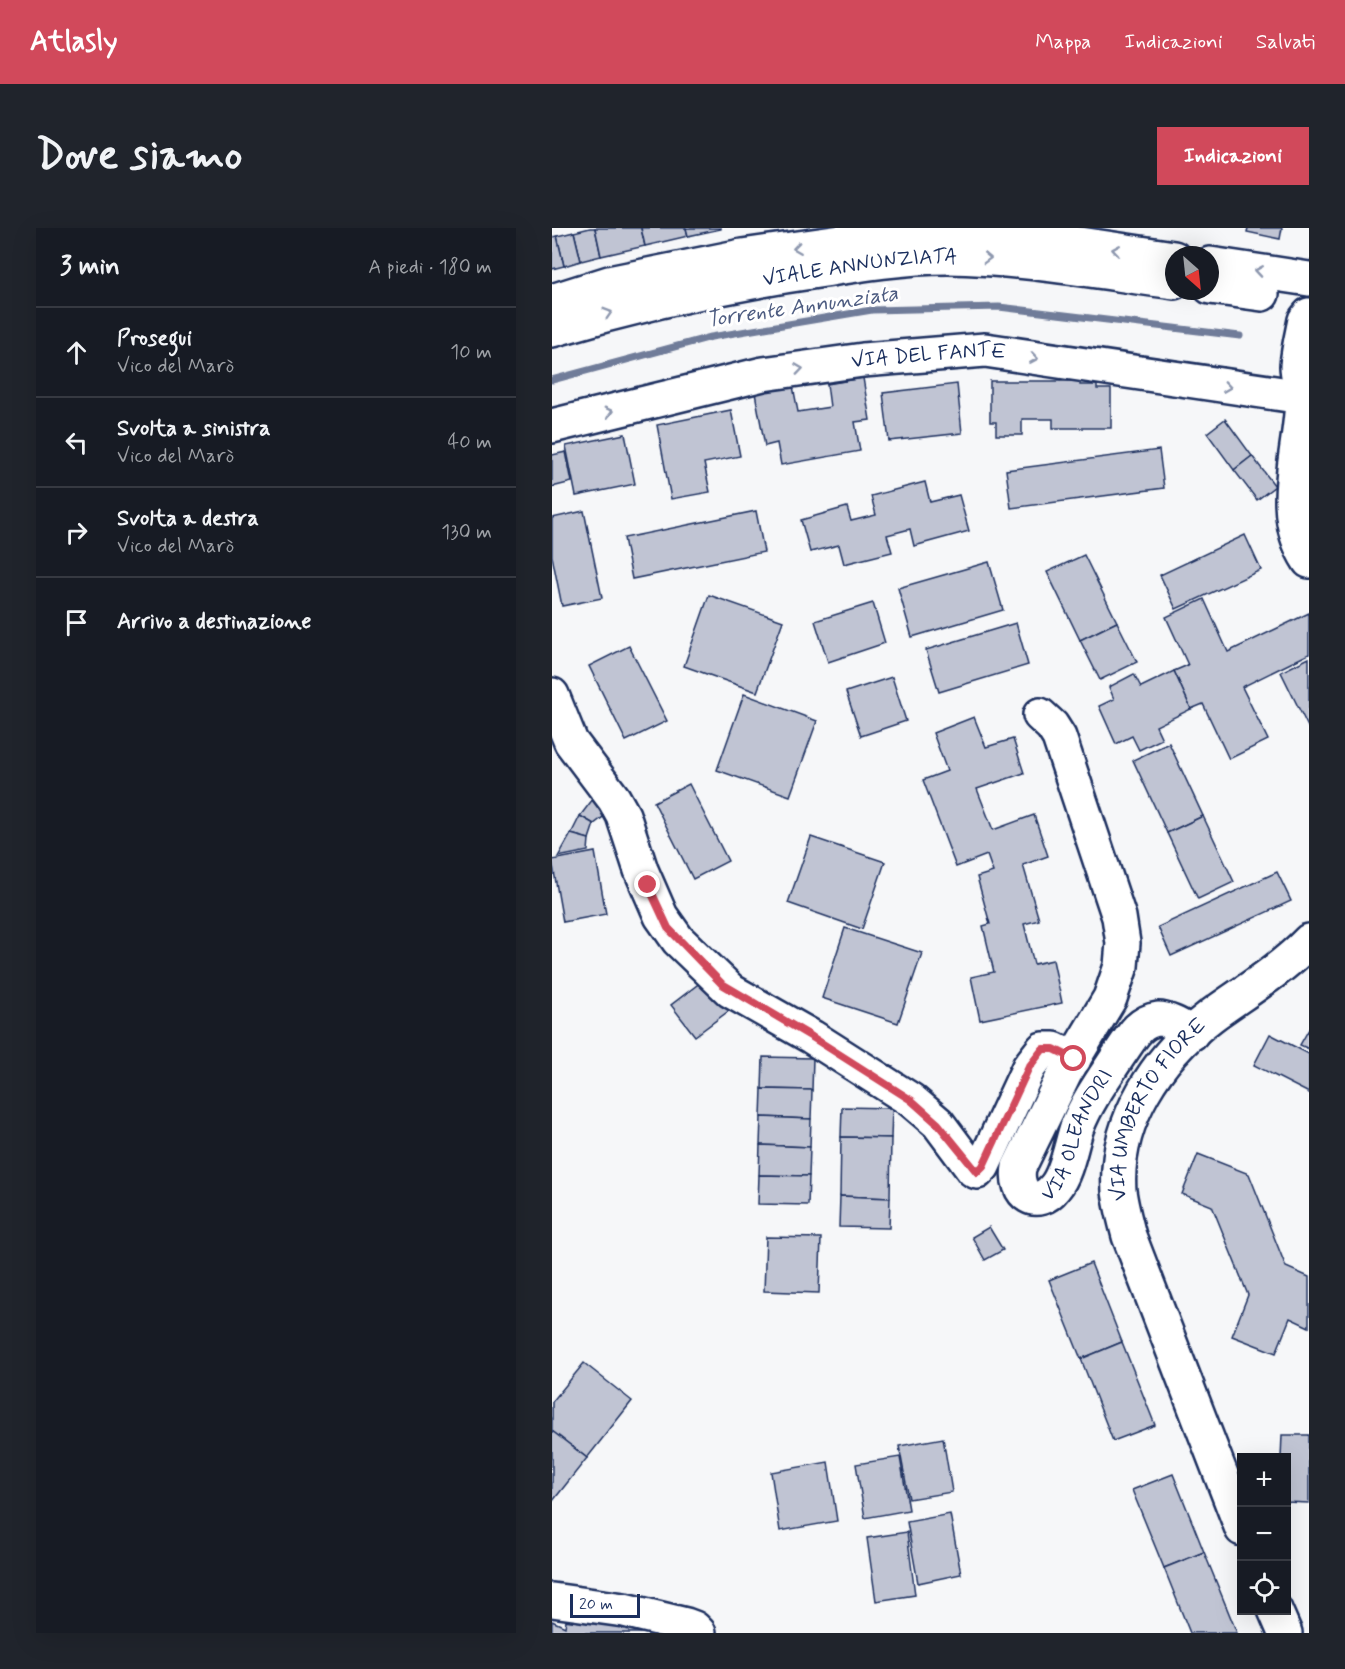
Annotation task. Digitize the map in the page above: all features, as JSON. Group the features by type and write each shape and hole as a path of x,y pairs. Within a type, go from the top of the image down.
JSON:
{"street":[{"name":"VIALE ANNUNZIATA","path":"552,301 609,283 742,256 879,242 945,232 1006,233 1165,257"},
{"name":"VIALE ANNUNZIATA","path":"552,330 617,310 746,282 879,242 947,257 1005,259 1165,281"},
{"path":"1219,265 1309,279"},
{"path":"1219,288 1309,302"},
{"path":"1309,315 1305,320 1297,367 1307,394 1294,466 1292,508 1300,542 1309,561"},
{"name":"VIA DEL FANTE","path":"552,426 764,374 863,360 985,350 1307,394"},
{"path":"552,695 571,742 614,799 623,815 641,870 661,916 678,940 730,991 812,1037 911,1100 938,1124 973,1170 977,1172 983,1166 1029,1067 1043,1049 1054,1049 1074,1059"},
{"name":"VIA OLEANDRI","path":"1040,715 1053,726 1059,737 1119,917 1123,943 1121,966 1110,998 1074,1059 1019,1167 1017,1179 1019,1189 1026,1196 1035,1198 1046,1195 1055,1188 1078,1125 1089,1103 1138,1029 1147,1022 1159,1019 1192,1032"},
{"name":"VIA UMBERTO FIORE","path":"1237,1516 1129,1236 1119,1191 1120,1168 1130,1120 1139,1098 1164,1062 1192,1032 1282,965 1309,940"},
{"path":"552,1600 624,1610 686,1625 699,1633"},
{"path":"1277,1615 1285,1633"}],"building":[{"path":"595,228 601,256 581,261 574,232"},
{"path":"595,228 641,228 645,246 601,256"},
{"path":"641,228 686,228 688,236 645,246"},
{"path":"686,228 721,228 721,229 688,236"},
{"path":"1248,228 1282,228 1280,239 1247,232"},
{"path":"574,232 581,261 564,266 557,236"},
{"path":"557,236 564,266 552,269 552,237"},
{"path":"863,378 870,420 855,422 860,451 781,465 777,443 765,446 755,393 793,386 798,412 830,407 827,384"},
{"path":"990,381 1080,381 1080,385 1097,385 1097,389 1111,389 1111,428 1053,428 1053,419 1022,419 1022,435 996,435 996,422 990,422"},
{"path":"957,384 962,433 889,441 883,393"},
{"path":"731,410 740,456 704,463 710,492 671,499 657,425"},
{"path":"1225,419 1252,456 1234,470 1207,433"},
{"path":"625,434 635,484 576,496 566,446"},
{"path":"1159,450 1164,488 1011,508 1006,470"},
{"path":"566,452 572,482 552,487 552,455"},
{"path":"1252,456 1275,486 1257,500 1234,470"},
{"path":"925,482 930,502 959,495 969,531 914,546 910,529 887,535 892,552 844,564 839,545 810,552 801,520 847,507 851,521 876,515 871,496"},
{"path":"584,511 602,598 562,606 552,556 552,518"},
{"path":"756,511 764,552 632,579 624,538"},
{"path":"1245,535 1261,570 1176,609 1160,575"},
{"path":"1084,555 1117,622 1080,640 1047,572"},
{"path":"989,562 1003,610 912,637 898,588"},
{"path":"709,595 783,621 757,692 684,666"},
{"path":"1204,599 1228,652 1309,613 1309,654 1242,687 1268,740 1229,759 1203,704 1191,709 1174,671 1188,665 1166,617"},
{"path":"873,603 885,643 828,662 815,621"},
{"path":"1117,622 1137,662 1100,680 1080,640"},
{"path":"1016,623 1028,665 939,692 926,650"},
{"path":"629,646 667,721 626,741 589,666"},
{"path":"1309,658 1309,729 1281,672"},
{"path":"1174,671 1191,709 1156,726 1162,739 1139,750 1132,736 1116,744 1099,706 1114,699 1109,687 1134,674 1141,687"},
{"path":"892,677 906,721 861,736 846,692"},
{"path":"744,694 817,721 790,796 717,770"},
{"path":"974,717 986,747 1013,739 1024,773 977,789 993,830 1034,815 1048,856 1023,865 1039,920 1024,924 1034,964 1053,960 1062,1003 980,1020 971,977 994,972 983,926 990,924 977,877 993,872 987,855 956,867 923,780 947,771 933,733"},
{"path":"1169,743 1203,816 1167,833 1133,760"},
{"path":"689,784 728,861 693,879 654,802"},
{"path":"599,791 612,810 594,824 580,816"},
{"path":"580,816 594,824 589,839 571,834"},
{"path":"1203,816 1234,882 1198,899 1167,833"},
{"path":"571,834 589,839 588,851 558,857"},
{"path":"811,837 885,862 862,929 788,903"},
{"path":"595,852 606,914 563,922 552,860"},
{"path":"1277,872 1291,901 1171,956 1158,927"},
{"path":"845,928 922,953 898,1023 822,998"},
{"path":"705,979 734,1007 695,1036 671,1005"},
{"path":"1309,1029 1309,1049 1300,1045"},
{"path":"1270,1034 1309,1054 1309,1093 1254,1065"},
{"path":"763,1057 813,1058 812,1090 762,1089"},
{"path":"762,1089 812,1090 811,1119 761,1117"},
{"path":"842,1107 892,1108 891,1138 841,1137"},
{"path":"761,1117 811,1119 810,1147 760,1145"},
{"path":"841,1137 891,1138 890,1198 840,1196"},
{"path":"760,1145 810,1147 809,1176 759,1175"},
{"path":"1198,1154 1249,1174 1286,1267 1309,1277 1309,1327 1290,1318 1276,1353 1232,1336 1248,1295 1212,1206 1182,1194"},
{"path":"759,1175 809,1176 808,1205 758,1204"},
{"path":"840,1196 890,1198 889,1228 839,1227"},
{"path":"989,1227 1003,1250 985,1260 972,1237"},
{"path":"766,1237 821,1238 819,1293 764,1291"},
{"path":"1091,1263 1122,1342 1081,1359 1049,1280"},
{"path":"1122,1342 1155,1425 1113,1441 1081,1359"},
{"path":"584,1363 632,1401 587,1458 552,1431 552,1402"},
{"path":"552,1431 587,1458 552,1502"},
{"path":"1282,1435 1309,1435 1309,1503 1291,1502 1291,1453 1281,1453"},
{"path":"943,1438 952,1492 909,1499 899,1446"},
{"path":"900,1457 909,1510 865,1518 856,1464"},
{"path":"828,1462 837,1521 780,1531 771,1472"},
{"path":"1173,1474 1204,1552 1164,1568 1132,1490"},
{"path":"950,1514 961,1574 918,1583 907,1522"},
{"path":"907,1532 915,1595 876,1601 867,1538"},
{"path":"1204,1552 1237,1633 1190,1633 1164,1568"},
{"path":"567,1614 663,1633 552,1633 552,1621 565,1627"}],"waterway":[{"name":"Torrente Annunziata","path":"552,380 711,337 872,310 999,307 1240,336"}],"route":[{"path":"648,885 668,928 730,991 812,1037 911,1100 938,1124 973,1170 977,1172 983,1166 1029,1067 1036,1057 1043,1049 1054,1049 1074,1059"}]}
